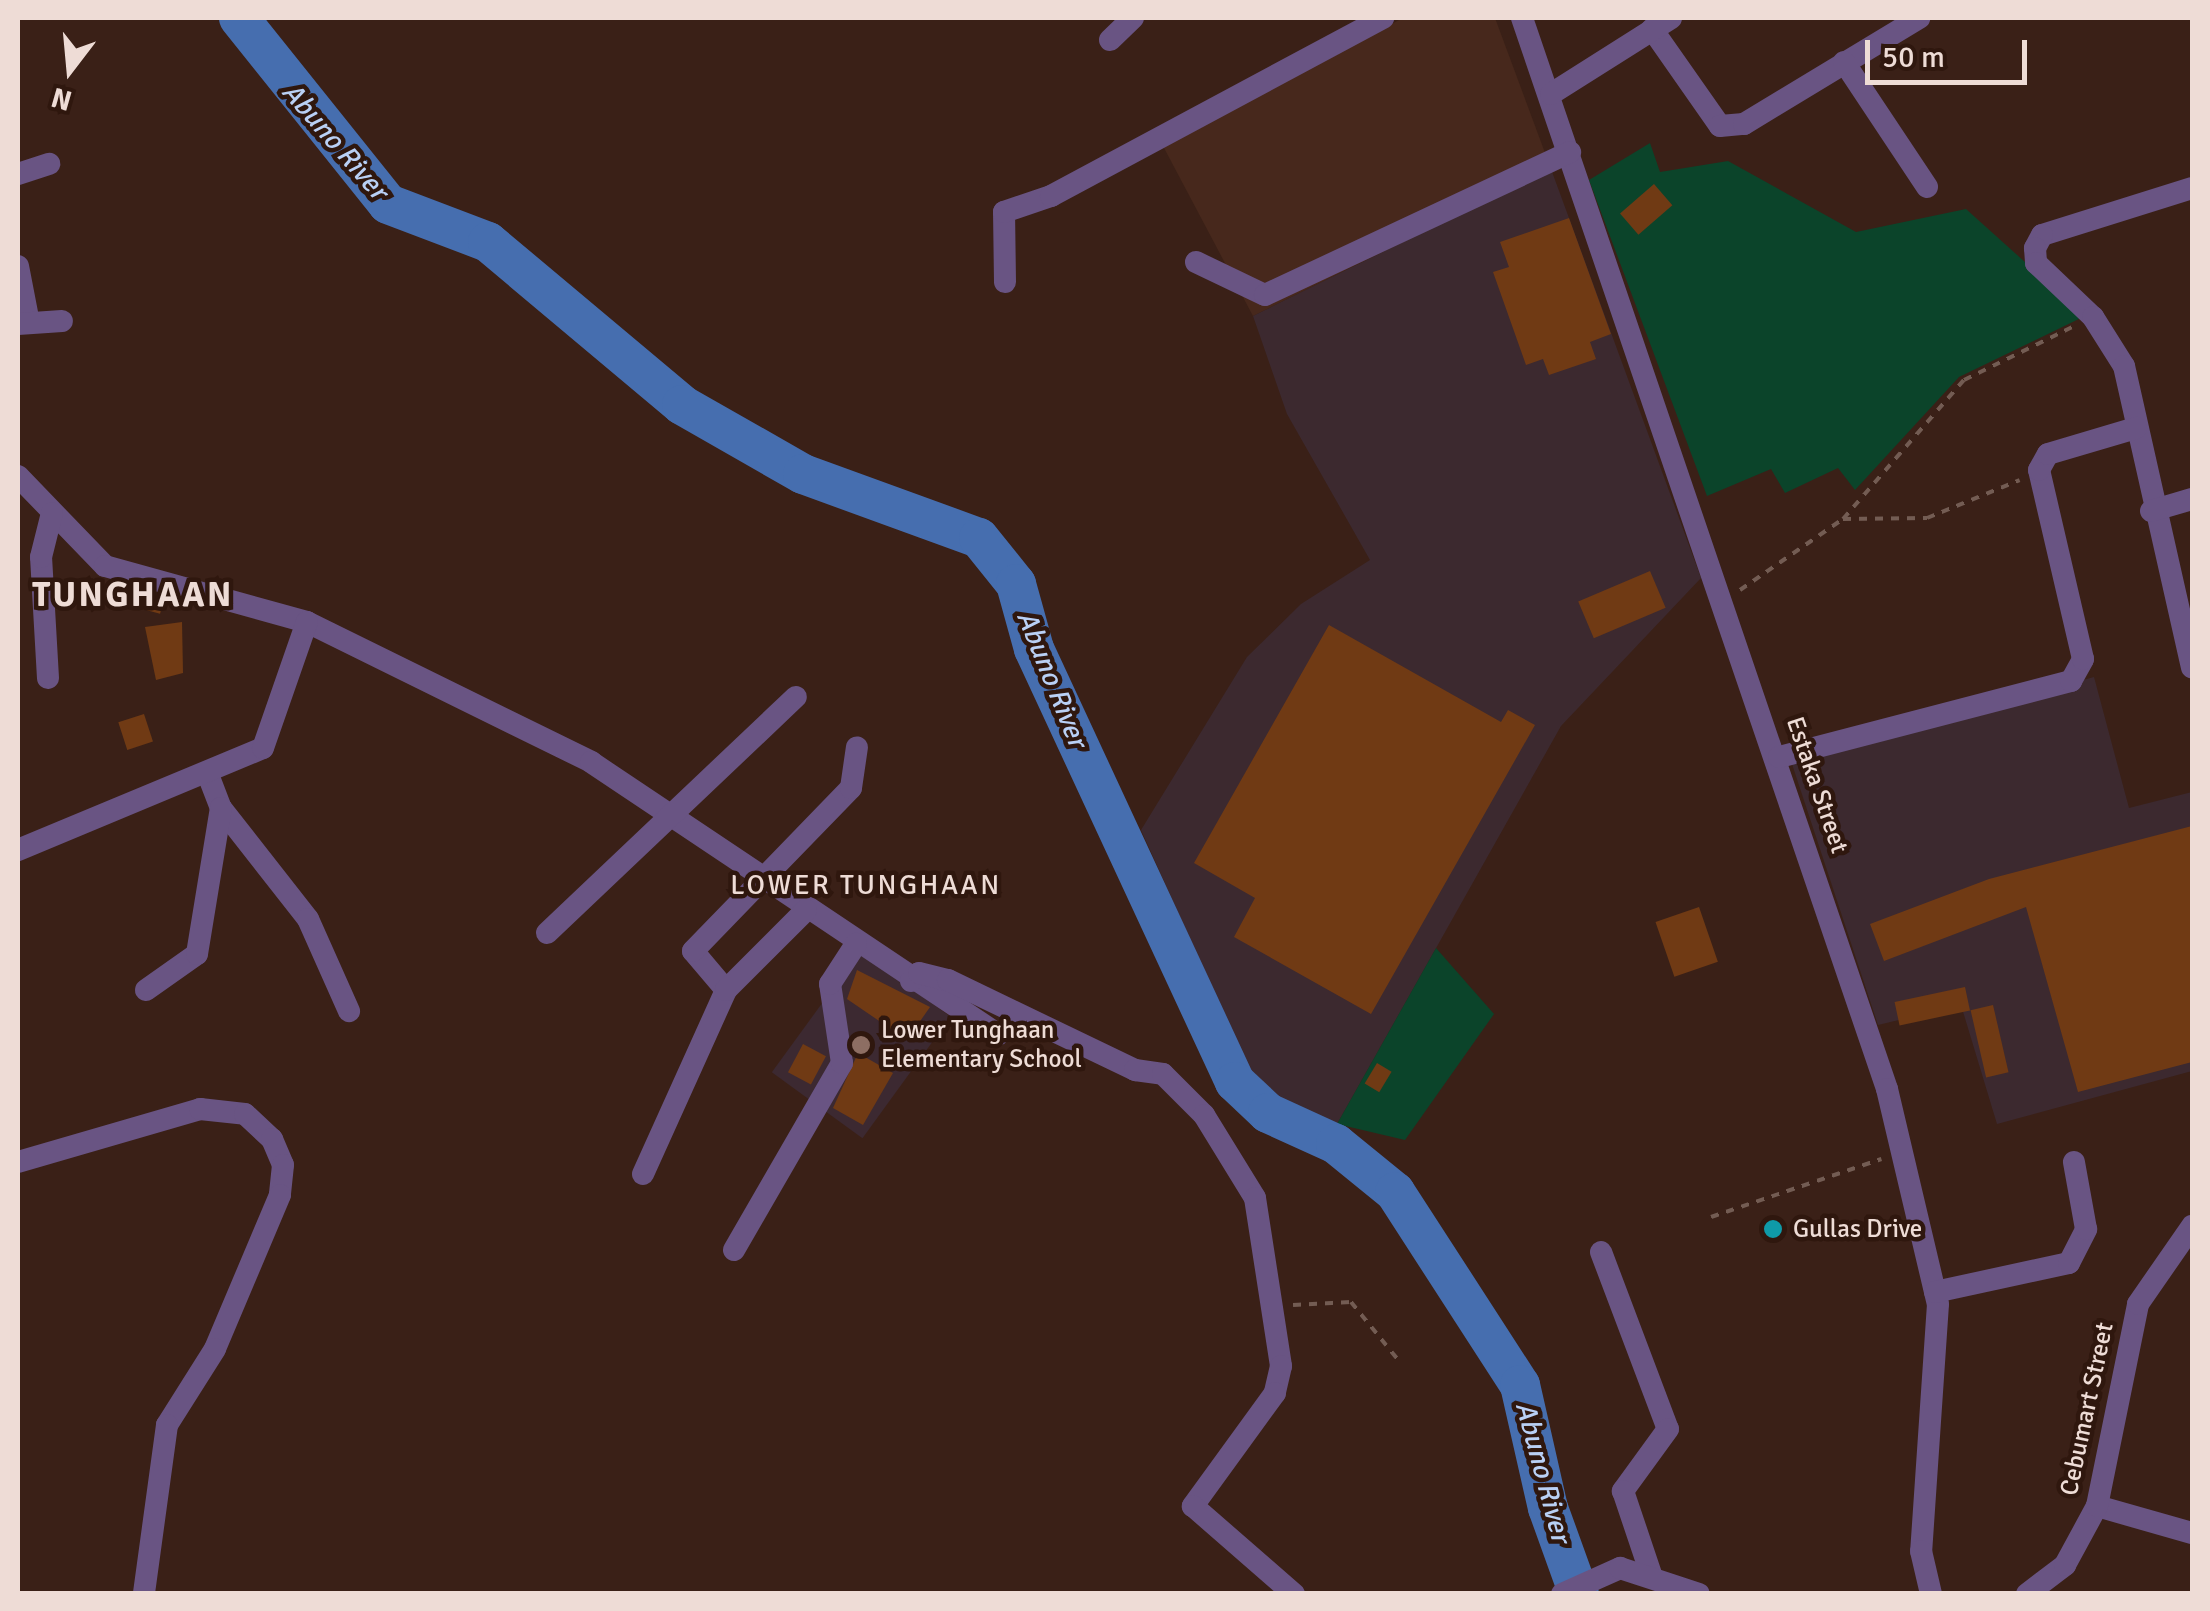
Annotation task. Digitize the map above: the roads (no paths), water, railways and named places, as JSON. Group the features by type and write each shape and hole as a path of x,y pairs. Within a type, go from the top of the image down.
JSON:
{"street":[{"path":"1110,40 1133,18"},
{"path":"1005,282 1004,212 1051,196 1383,18"},
{"name":"Estaka Street","path":"1522,18 1552,94 1778,757 1902,1152 1935,1292 1921,1551 1923,1592"},
{"path":"1552,94 1662,24 1720,126 1744,124 1919,18"},
{"path":"1844,62 1928,187"},
{"path":"1196,262 1265,296 1570,152"},
{"path":"18,174 49,164"},
{"path":"2192,188 2042,235 2036,264 2092,317 2124,366 2151,511 2192,667"},
{"path":"18,266 23,323 62,321"},
{"path":"1778,757 2080,672 2039,470 2048,454 2136,428"},
{"path":"18,476 106,566 132,577 308,622 592,762 911,982 998,1034"},
{"path":"2151,511 2192,499"},
{"path":"48,678 41,557 52,513"},
{"path":"18,850 263,748 308,622"},
{"path":"547,934 796,697"},
{"path":"726,990 694,950 851,788 857,747"},
{"path":"207,772 221,808 308,919 349,1011"},
{"path":"146,990 197,954 221,808"},
{"path":"643,1174 726,990 806,910"},
{"path":"734,1250 842,1063 830,984 856,944"},
{"path":"911,982 920,973 948,980 1185,1091 1254,1198 1280,1382 1193,1506 1294,1594"},
{"path":"18,1162 200,1109 245,1114 272,1138 283,1165 280,1195 215,1348 167,1425 144,1594"},
{"path":"1935,1292 2069,1263 2086,1229 2074,1162"},
{"name":"Cebumart Street","path":"2027,1594 2065,1565 2097,1506 2138,1304 2192,1226"},
{"path":"1601,1252 1668,1429 1623,1491 1652,1576"},
{"path":"2097,1506 2192,1533"},
{"path":"1562,1594 1594,1576 1620,1568 1699,1594"}],"waterway":[{"name":"Abuno River","path":"239,18 388,204 488,242 682,405 803,474 979,538 1016,584 1034,649 1235,1082 1268,1113 1336,1144 1395,1192 1520,1385 1548,1508 1579,1594"}],"place":[{"name":"Lower Tunghaan Elementary School","path":"861,1045"},
{"name":"Gullas Drive","path":"1773,1229"}],"district":[{"name":"TUNGHAAN","path":"133,595"},
{"name":"LOWER TUNGHAAN","path":"866,885"}]}
